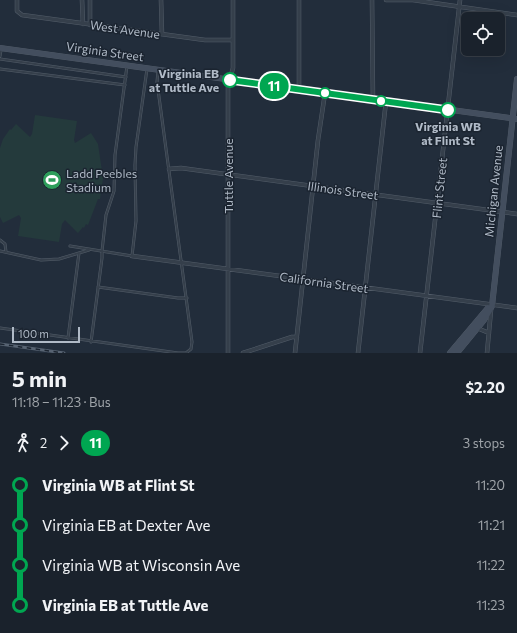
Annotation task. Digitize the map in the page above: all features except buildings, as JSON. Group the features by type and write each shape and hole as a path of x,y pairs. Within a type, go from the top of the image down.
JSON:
{"street":[{"name":"West Avenue","path":"17,0 17,11 22,15 205,40 233,40"},
{"path":"82,0 83,24"},
{"path":"90,0 90,25"},
{"path":"161,0 162,34"},
{"name":"Tuttle Avenue","path":"228,353 228,86 233,68 232,0"},
{"path":"299,0 299,90"},
{"path":"372,0 373,100"},
{"path":"386,0 413,0 517,15"},
{"name":"Flint Street","path":"420,353 460,0"},
{"name":"Virginia Street","path":"1,48 515,119"},
{"name":"Michigan Avenue","path":"457,353 484,320 492,306 501,212 515,119 517,79"},
{"path":"294,353 325,93"},
{"path":"358,353 386,101"},
{"name":"Illinois Street","path":"169,169 181,168 228,174 517,214"},
{"name":"California Street","path":"132,256 492,306 517,308"},
{"path":"487,353 492,306"},
{"path":"450,353 484,312 492,306"},
{"path":"477,328 489,333"},
{"path":"243,353 292,337 297,337"}],"lane":[{"path":"0,56 1,48"},
{"path":"0,59 126,77"},
{"path":"91,342 106,216 114,191 115,155 127,65"},
{"path":"70,246 132,256 136,221 135,165 147,68"},
{"path":"0,69 125,85"},
{"path":"0,328 91,342 178,353 190,352 192,342 157,82 158,69"},
{"path":"0,240 5,244 6,252"},
{"path":"0,250 41,260 59,259 90,250"},
{"path":"68,338 79,253"},
{"path":"98,288 187,298"}],"green space":[{"name":"Ladd Peebles Stadium","path":"35,115 77,121 74,140 75,143 91,133 98,144 102,171 104,172 100,199 98,199 88,225 86,224 78,233 65,220 62,224 59,242 18,236 21,218 19,215 3,223 0,217 0,148 3,139 10,129 11,130 16,124 30,137 32,134"}],"railway":[{"path":"0,344 64,353"}],"bus line":[{"name":"11","path":"230,80 448,110"}],"place":[{"name":"Virginia EB at Tuttle Ave","path":"230,80"},
{"name":"Virginia WB at Flint St","path":"448,110"},
{"name":"Ladd Peebles Stadium","path":"52,180"}]}
